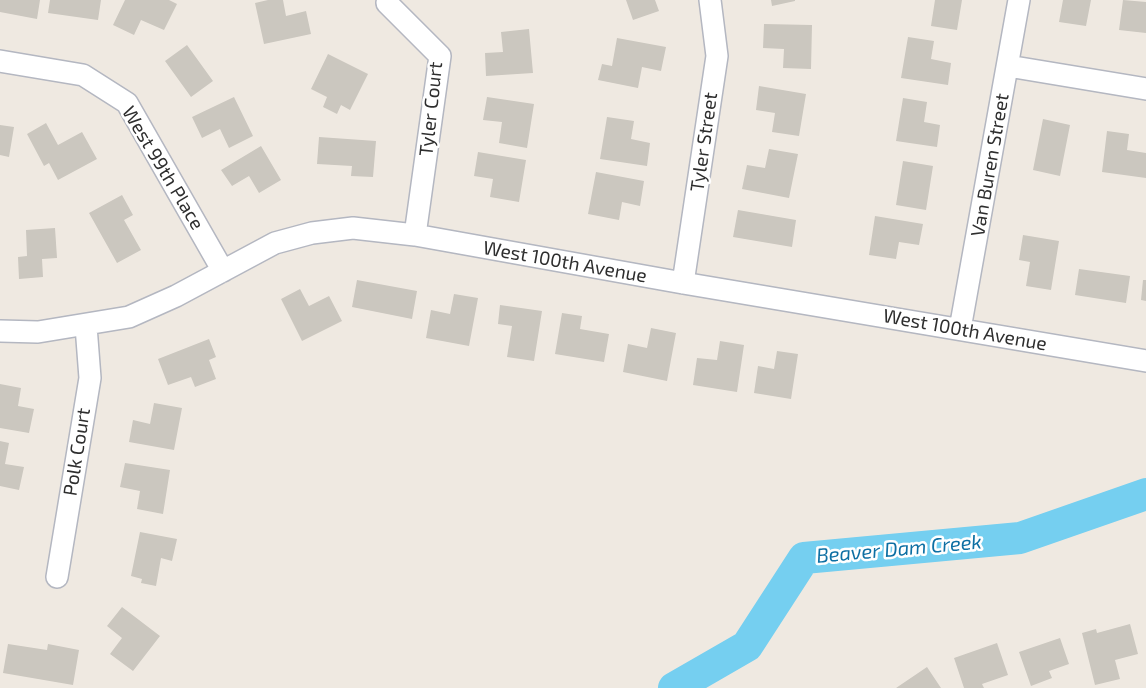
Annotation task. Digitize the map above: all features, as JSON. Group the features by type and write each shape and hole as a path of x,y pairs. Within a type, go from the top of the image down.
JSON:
{"street":[{"name":"Tyler Street","path":"683,283 716,56 710,0"},
{"name":"Van Buren Street","path":"960,329 1019,0"},
{"name":"Tyler Court","path":"387,2 440,56 415,235"},
{"name":"West 99th Place","path":"0,62 83,75 127,103 223,270"},
{"path":"1008,66 1146,90"},
{"name":"West 100th Avenue","path":"0,331 38,332 86,326 129,317 176,296 275,243 312,233 353,228 415,235 683,283 1146,361"},
{"name":"Polk Court","path":"57,577 90,378 86,326"}],"building":[{"path":"0,0 40,0 37,19 0,12"},
{"path":"50,0 101,0 98,20 48,13"},
{"path":"125,0 169,0 177,4 164,30 141,20 134,35 113,25"},
{"path":"268,0 283,0 286,16 306,11 311,34 264,44 255,3"},
{"path":"626,0 655,0 659,11 633,20"},
{"path":"771,0 795,0 795,1 772,6"},
{"path":"935,0 962,0 957,30 931,26"},
{"path":"1063,0 1091,0 1086,26 1059,22"},
{"path":"1123,0 1146,2 1146,33 1119,30"},
{"path":"764,24 812,25 811,69 783,68 784,49 763,48"},
{"path":"529,29 533,73 486,76 485,53 503,52 501,32"},
{"path":"908,37 934,41 931,59 951,63 948,85 901,78"},
{"path":"617,38 666,47 661,71 642,67 638,88 598,80 602,64 612,66"},
{"path":"187,45 213,81 191,97 165,61"},
{"path":"328,54 368,74 350,110 341,105 337,114 323,107 327,97 311,89"},
{"path":"759,86 806,94 799,136 772,132 775,113 756,110"},
{"path":"234,97 253,136 229,148 220,129 202,138 192,117"},
{"path":"487,97 534,104 527,148 499,143 502,122 483,120"},
{"path":"903,98 927,102 924,122 940,125 937,147 896,141"},
{"path":"607,117 634,121 631,139 650,143 647,166 600,159"},
{"path":"1043,119 1070,125 1060,176 1033,170"},
{"path":"46,123 58,145 82,132 97,159 58,180 49,163 44,166 27,134"},
{"path":"0,125 14,127 9,157 0,155"},
{"path":"1107,131 1129,134 1127,150 1146,153 1146,178 1102,172"},
{"path":"319,137 376,141 373,177 351,176 352,166 317,164"},
{"path":"261,146 281,180 259,193 249,176 232,186 221,170"},
{"path":"769,149 798,154 789,198 742,189 747,165 765,168"},
{"path":"478,152 526,160 519,202 490,197 493,179 474,176"},
{"path":"903,161 933,166 926,210 896,205"},
{"path":"596,172 644,181 640,206 622,202 619,220 588,214"},
{"path":"122,195 133,215 124,220 141,250 117,263 89,213"},
{"path":"738,210 796,220 792,247 733,237"},
{"path":"875,216 923,224 919,245 899,242 896,259 869,255"},
{"path":"55,228 57,258 42,259 43,277 19,279 18,257 27,256 26,230"},
{"path":"1023,235 1059,241 1051,290 1026,286 1030,262 1019,260"},
{"path":"1079,269 1130,276 1126,303 1075,295"},
{"path":"357,280 417,291 412,319 352,307"},
{"path":"1143,280 1146,280 1146,301 1141,300"},
{"path":"300,289 309,306 329,296 342,321 302,341 281,299"},
{"path":"454,294 478,298 469,346 426,338 431,310 450,314"},
{"path":"500,305 542,311 534,361 507,357 512,326 498,324"},
{"path":"562,313 582,316 580,329 609,334 604,362 555,354"},
{"path":"651,328 676,333 667,381 623,372 628,344 647,348"},
{"path":"209,339 216,357 209,360 216,379 195,387 191,377 168,385 158,359"},
{"path":"720,341 744,345 737,392 693,385 697,358 717,360"},
{"path":"777,351 798,354 791,399 754,393 758,366 774,369"},
{"path":"0,384 21,388 18,406 34,409 29,433 0,428"},
{"path":"154,403 182,408 174,450 129,442 133,420 150,424"},
{"path":"0,441 9,443 5,464 24,467 19,490 0,486"},
{"path":"125,463 170,470 163,514 137,509 140,491 120,487"},
{"path":"140,532 177,539 172,561 161,558 156,586 141,583 142,579 131,576"},
{"path":"122,607 160,636 133,671 110,654 122,638 107,626"},
{"path":"1130,624 1138,654 1115,660 1120,679 1095,685 1082,633 1096,629 1097,633"},
{"path":"1060,638 1069,664 1049,671 1052,678 1031,686 1019,652"},
{"path":"997,643 1008,675 982,684 984,688 964,688 954,658"},
{"path":"8,644 47,650 48,644 79,650 73,685 3,673"},
{"path":"927,667 941,688 896,688"}],"waterway":[{"name":"Beaver Dam Creek","path":"674,688 747,646 804,558 1020,538 1146,494"}]}
